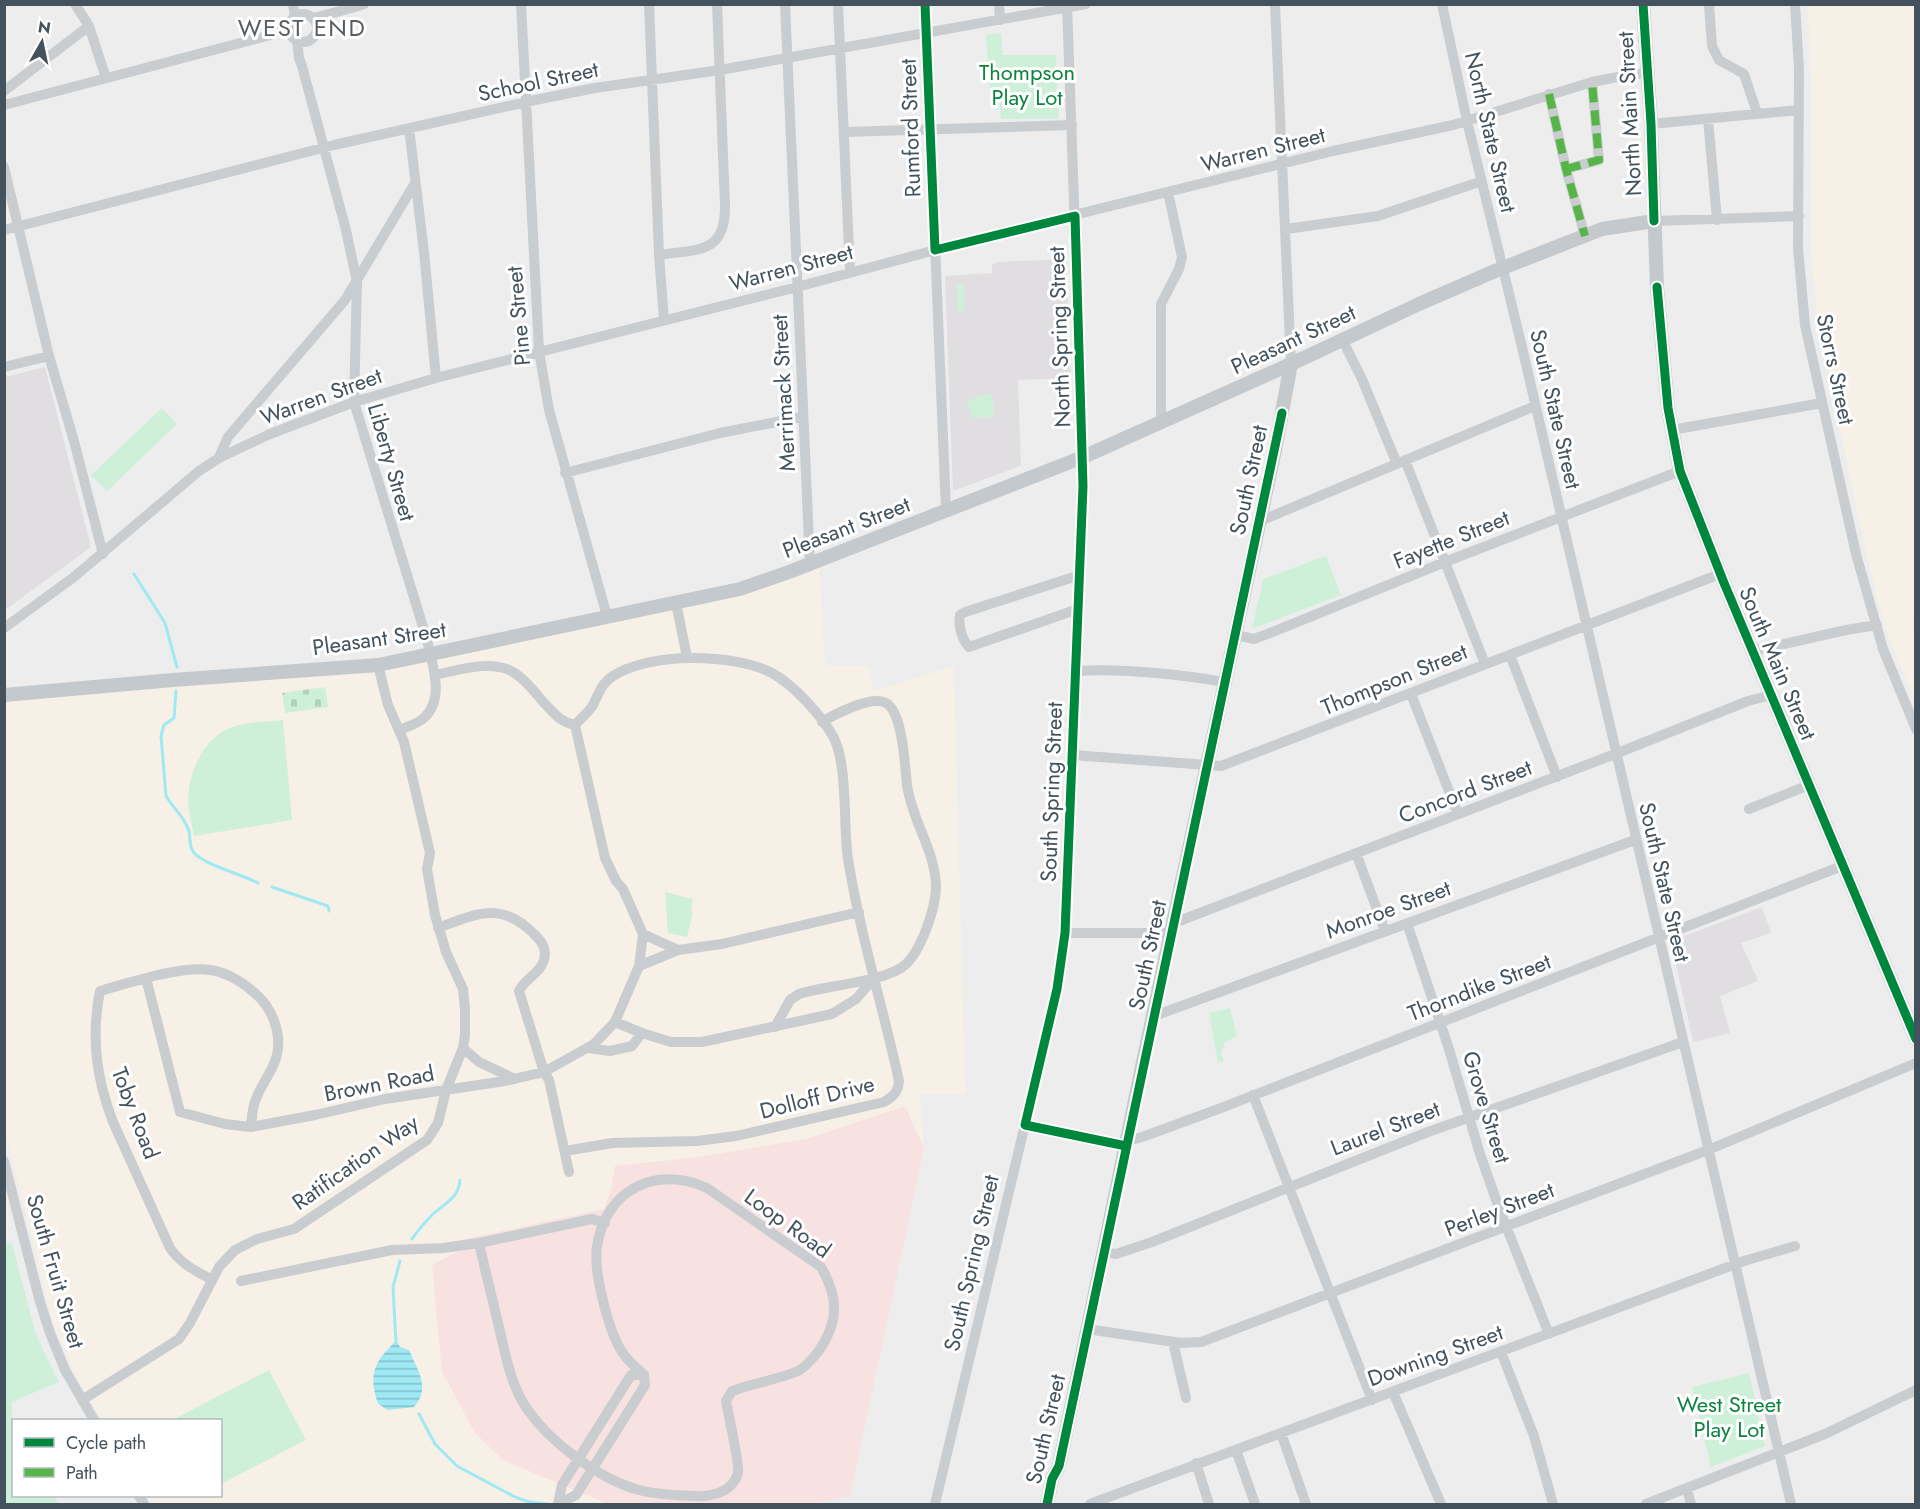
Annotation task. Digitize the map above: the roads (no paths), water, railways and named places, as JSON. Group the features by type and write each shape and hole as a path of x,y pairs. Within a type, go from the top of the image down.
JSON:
{"main road":[{"name":"North Main Street","path":"1642,4 1651,124 1654,221"},
{"name":"Pleasant Street","path":"4,695 378,665 740,589 810,564 1083,457 1503,268 1620,225 1654,221"},
{"name":"South Main Street","path":"1654,221 1665,378 1680,471 1720,574 1916,1040"},
{"name":"South Street","path":"1047,1504 1052,1479 1059,1466 1260,521 1291,364"},
{"name":"South Street","path":"1056,1504 1061,1480 1059,1466"}],"street":[{"path":"75,4 89,26 106,78"},
{"name":"Liberty Street","path":"293,4 296,32 306,58 302,66 346,230 357,282 354,402 435,675"},
{"path":"296,32 310,17 336,14 364,4"},
{"name":"Pine Street","path":"521,4 539,351 549,410 607,616"},
{"path":"649,4 659,255 664,320"},
{"path":"659,255 692,250 712,244 719,238 724,228 717,4"},
{"name":"Merrimack Street","path":"785,4 810,564"},
{"path":"838,4 850,272"},
{"name":"Rumford Street","path":"925,4 946,510"},
{"path":"999,4 1000,20"},
{"name":"School Street","path":"4,230 323,148 525,102 1086,4"},
{"path":"1275,4 1291,364"},
{"name":"North State Street","path":"1442,4 1467,121 1503,268"},
{"path":"1709,4 1712,46 1719,60 1744,74 1756,113"},
{"name":"Storrs Street","path":"1795,4 1799,59 1800,274 1805,325 1856,554 1883,649 1916,729"},
{"name":"North Spring Street","path":"1067,6 1083,457"},
{"path":"4,105 267,36 296,32 315,37 310,17"},
{"path":"4,92 89,26"},
{"name":"Warren Street","path":"4,628 103,554 200,471 219,458 270,434 354,402 539,351 935,250 1282,164 1467,121 1592,82 1633,74 1647,74"},
{"path":"1566,169 1599,160 1592,82"},
{"path":"1549,94 1566,169 1585,236"},
{"path":"1651,124 1799,110"},
{"path":"1708,119 1717,220"},
{"path":"844,132 1072,125"},
{"path":"409,128 436,378"},
{"path":"4,167 49,356 103,554"},
{"path":"1286,229 1377,216 1482,182"},
{"path":"219,458 228,437 345,300 415,183"},
{"path":"1161,421 1161,304 1179,270 1182,257 1168,192"},
{"path":"1654,221 1799,216"},
{"name":"South State Street","path":"1503,268 1791,1504"},
{"path":"1343,341 1401,462 1445,562 1485,664"},
{"path":"4,367 49,356"},
{"path":"1672,430 1822,403"},
{"path":"1260,521 1535,406"},
{"path":"566,473 720,433 802,417"},
{"name":"South Spring Street","path":"935,1504 1057,989 1065,933 1083,457"},
{"name":"Fayette Street","path":"1236,635 1254,639 1680,471"},
{"name":"Thompson Street","path":"1072,755 1208,766 1233,763 1720,574"},
{"path":"1078,609 969,647 961,632 960,615 1080,575"},
{"path":"676,603 687,657"},
{"path":"1753,651 1877,625"},
{"path":"1510,655 1557,777"},
{"name":"Dolloff Drive","path":"565,1151 612,1143 696,1141 736,1136 874,1105 893,1097 898,1089 899,1081 859,912 847,846 838,748 833,737 798,692 770,672 737,663 687,657 649,661 613,676 603,684 592,706 575,725"},
{"name":"Ratification Way","path":"82,1400 179,1339 190,1323 219,1267 235,1250 257,1239 294,1229 427,1140 438,1123 446,1090 463,1048 465,1009 463,989 438,928 428,869 430,853 404,742 388,705 378,665"},
{"path":"400,730 426,716 434,698 435,675 495,666 517,674 562,721 575,725 605,858 616,881 623,889 643,934 678,950"},
{"path":"1076,671 1097,669 1170,673 1225,682"},
{"path":"1411,694 1458,814"},
{"name":"Concord Street","path":"1065,933 1173,928 1748,701 1771,695"},
{"path":"775,1027 790,1000 799,994 900,970 913,955 932,918 934,908 936,887 934,866 912,809 903,749 893,709 886,702 875,701 837,713 822,722"},
{"path":"1749,809 1809,785"},
{"name":"Monroe Street","path":"1154,1016 1635,840"},
{"path":"1356,854 1385,932"},
{"name":"Thorndike Street","path":"1025,1125 1127,1142 1842,866"},
{"path":"639,966 678,950 722,944 859,912"},
{"path":"438,928 460,920 500,913 510,915 541,941 545,950 544,960 539,969 523,982 519,992 544,1072 549,1080 570,1172"},
{"name":"Grove Street","path":"1407,923 1480,1154 1548,1334"},
{"name":"Brown Road","path":"146,978 180,1112 225,1124 251,1127 386,1099 515,1079 544,1072 594,1044 615,1022 639,966 643,934"},
{"name":"Toby Road","path":"212,1280 177,1259 170,1248 113,1122 100,1083 95,1030 100,991 146,978 197,968 217,971 246,986 267,1006 276,1025 278,1045 277,1056 256,1098 251,1127"},
{"path":"615,1022 671,1042 702,1042 832,1014 856,999 874,978"},
{"path":"588,1048 610,1051 632,1046 642,1033"},
{"name":"Laurel Street","path":"1103,1252 1116,1254 1133,1249 1470,1117 1683,1042"},
{"path":"463,1048 479,1062 515,1079"},
{"name":"Perley Street","path":"1087,1329 1173,1342 1201,1342 1708,1150 1916,1063"},
{"path":"1253,1095 1372,1400"},
{"name":"South Fruit Street","path":"4,1161 50,1333 58,1355 93,1419"},
{"name":"Loop Road","path":"479,1244 508,1367 526,1407 544,1430 592,1468 638,1490 661,1494 707,1496 723,1492 738,1472 726,1401 732,1391 800,1370 816,1355 827,1338 834,1320 834,1294 829,1281 821,1267 707,1188 691,1181 671,1178 654,1180 636,1186 621,1199 605,1223"},
{"path":"241,1281 392,1250 479,1244 592,1219 605,1223 597,1246 597,1267 603,1302 610,1326 623,1354 644,1375 645,1385 576,1495 559,1504"},
{"name":"Downing Street","path":"1090,1504 1735,1265 1795,1246"},
{"path":"1173,1342 1186,1398"},
{"path":"1501,1352 1534,1436 1552,1504"},
{"path":"559,1504 562,1485 631,1376 644,1375"},
{"path":"1646,1504 1859,1418 1916,1390"},
{"path":"1393,1392 1441,1504"},
{"path":"1281,1432 1306,1504"},
{"path":"1236,1450 1256,1504"},
{"path":"1196,1463 1209,1504"},
{"path":"1687,1489 1691,1504"}],"water":[{"path":"396,1341 400,1347 409,1350 419,1372 422,1393 414,1407 388,1410 378,1404 374,1376 382,1355"}],"waterway":[{"path":"134,574 165,623 177,667"},
{"path":"176,691 174,718 164,725 161,736 166,796 187,826 194,853 206,861 258,883"},
{"path":"272,887 328,906 329,911"},
{"path":"412,1239 431,1216 454,1195 460,1180"},
{"path":"396,1343 393,1287 400,1261"},
{"path":"419,1414 435,1444 457,1466 515,1497 529,1502 547,1504"}],"district":[{"name":"WEST END","path":"302,27"}],"park label":[{"name":"Thompson Play Lot","path":"1027,84"},
{"name":"West Street Play Lot","path":"1729,1416"}]}
